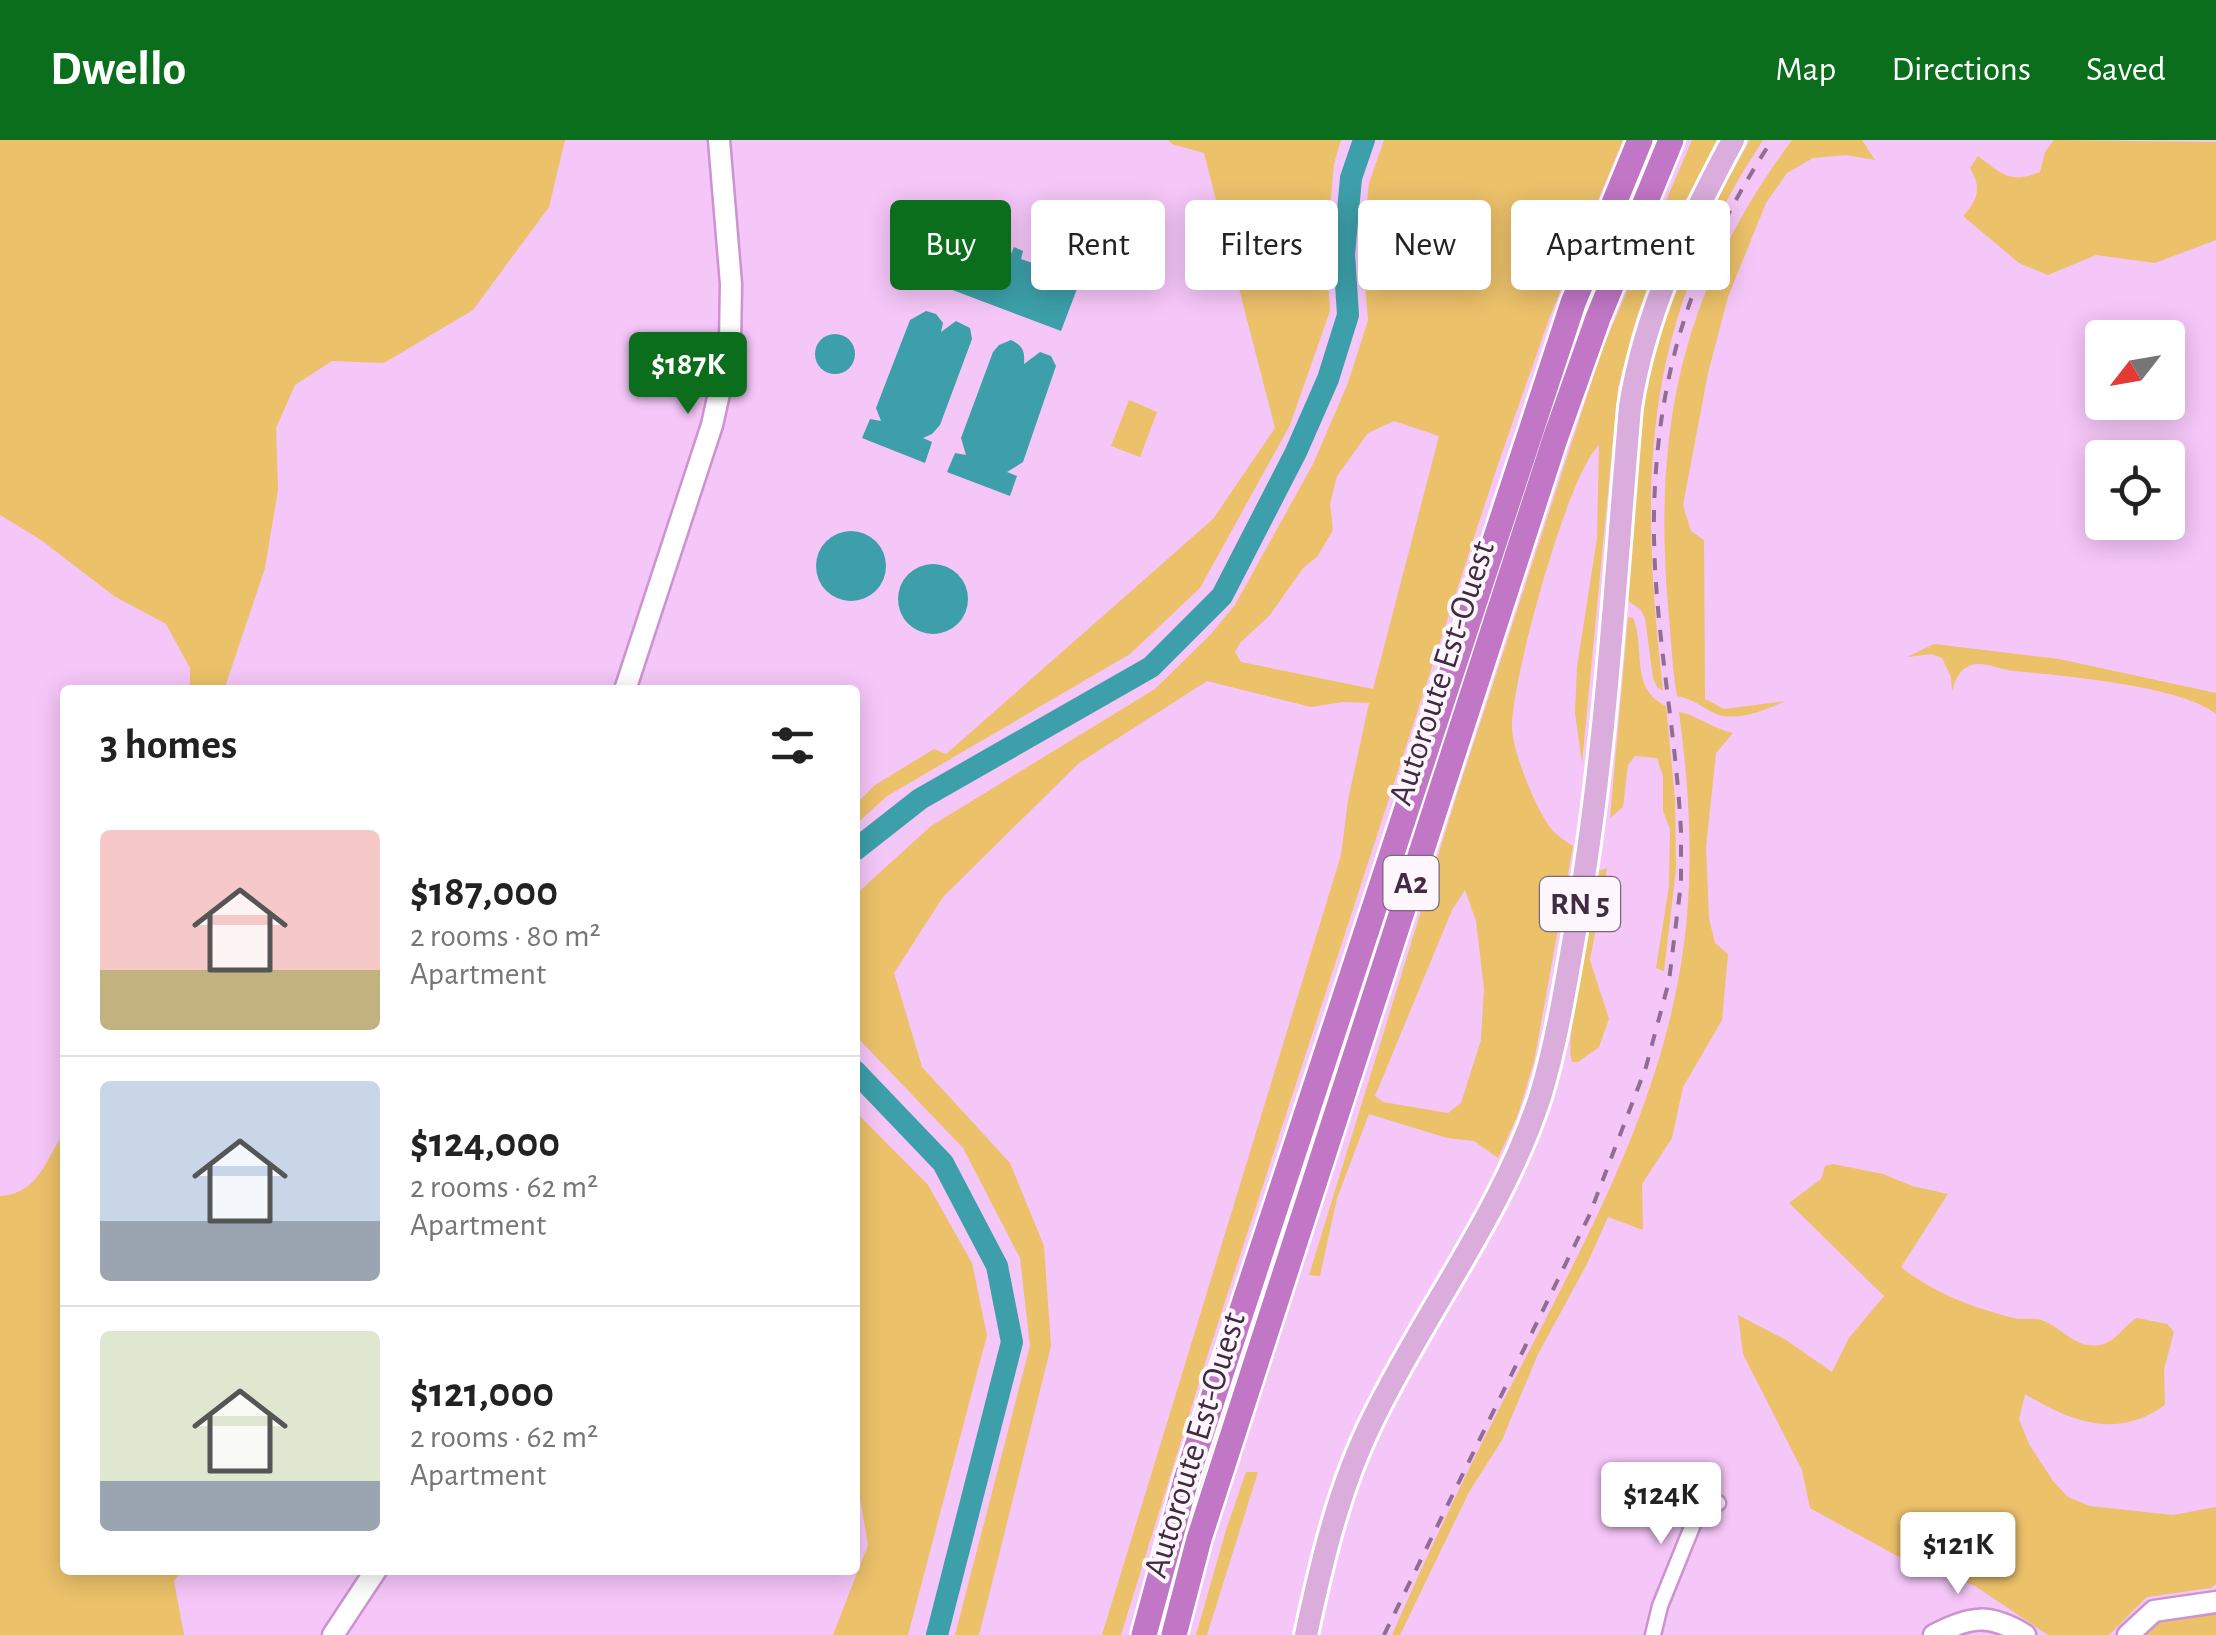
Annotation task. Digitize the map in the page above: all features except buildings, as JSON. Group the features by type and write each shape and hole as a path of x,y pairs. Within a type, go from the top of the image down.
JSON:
{"highway":[{"name":"Autoroute Est-Ouest","path":"1144,1635 1186,1480 1567,320 1640,140"},
{"name":"Autoroute Est-Ouest","path":"1174,1635 1210,1503 1555,440 1598,318 1671,140"}],"main road":[{"name":"RN 5","path":"1306,1635 1346,1481 1373,1418 1496,1196 1540,1096 1588,858 1603,736 1630,407 1638,360 1678,248 1733,140"}],"street":[{"path":"627,685 712,425 730,344 732,284 719,140"},
{"path":"1653,1635 1660,1606 1696,1516 1705,1507 1718,1503"},
{"path":"333,1635 373,1575"},
{"path":"2128,1635 2154,1611 2216,1602"},
{"path":"1934,1635 1970,1619 1996,1621 2025,1635"}],"shaded area":[{"path":"0,140 565,140 549,207 473,310 384,363 332,361 295,385 276,428 278,490 265,568 226,685 190,685 190,668 166,624 114,596 41,540 0,515"},
{"path":"1168,140 1341,140 1331,200 1216,200 1204,153"},
{"path":"1384,140 1623,140 1598,200 1511,200 1511,290 1561,290 1497,467 1207,1357 1121,1635 1102,1635 1341,855 1348,800 1369,703 1311,707 1207,681 1079,763 943,897 894,973 922,1067 1010,1163 1044,1246 1051,1346 979,1635 955,1635 1030,1346 1020,1258 963,1148 860,1040 860,890 931,826 1155,689 1211,634 1235,605 1313,464 1348,383 1368,320 1365,290 1491,290 1491,200 1367,200","holes":["1394,421 1439,436 1373,689 1241,662 1235,652 1240,643 1270,615 1303,568 1317,557 1333,530 1330,504 1337,476 1368,433"]},
{"path":"1692,140 1717,140 1687,200 1666,200"},
{"path":"1750,140 1763,140 1728,200 1717,200"},
{"path":"1792,140 1862,140 1875,160 1846,155 1813,158 1787,173 1766,203 1728,297 1708,373 1683,505 1691,531 1704,540 1705,699 1724,709 1785,701 1732,717 1677,696 1668,606 1666,478 1672,418 1701,304 1707,290 1730,290 1730,240"},
{"path":"2054,140 2216,142 2216,240 2155,263 2096,255 2048,275 2019,263 1963,216 1977,193 1970,168 1978,156 2013,177 2040,172 2045,152"},
{"path":"1014,247 1023,251 1021,259 1031,263 1031,290 1077,290 1061,331 953,290 1011,290"},
{"path":"1239,290 1329,290 1330,311 1290,425 1200,588 1130,654 887,796 860,820 860,800 875,785 934,749 946,754 1213,519 1275,428"},
{"path":"1628,290 1648,290 1618,388 1582,763 1575,713 1577,667 1597,538 1599,445 1586,463 1558,535 1531,625 1514,703 1513,738 1534,798 1556,834 1573,846 1534,1062 1517,1117 1498,1158 1474,1141 1447,1138 1369,1114 1337,1198 1320,1276 1309,1275 1457,794 1603,347","holes":["1465,890 1476,921 1484,989 1481,1040 1461,1103 1448,1113 1383,1102 1375,1096 1452,910"]},
{"path":"1675,290 1688,290 1671,340 1658,405 1652,472 1651,541 1663,691 1653,678 1645,618 1628,601 1645,393"},
{"path":"926,311 936,314 943,323 941,332 956,321 970,328 972,339 940,425 923,438 932,442 925,463 862,438 870,419 881,421 876,408 910,320"},
{"path":"835,334 849,340 855,354 849,368 835,374 821,368 815,354 821,340"},
{"path":"1011,340 1022,349 1024,364 1040,352 1051,356 1056,366 1023,462 1007,472 1017,476 1010,496 947,472 955,453 966,455 961,438 993,352"},
{"path":"1129,400 1157,412 1140,457 1111,446"},
{"path":"851,531 876,541 886,566 876,591 851,601 826,591 816,566 826,541"},
{"path":"933,564 958,574 968,599 958,624 933,634 908,624 898,599 908,574"},
{"path":"1628,617 1633,618 1637,630 1640,667 1647,689 1666,706 1675,799 1676,869 1664,971 1656,968 1669,886 1670,829 1663,811 1663,776 1657,758 1635,756 1628,765 1623,807 1610,818"},
{"path":"1934,644 2059,659 2216,693 2216,714 2200,704 2150,689 1980,664 1962,671 1952,691 1951,677 1942,658 1931,654 1907,657"},
{"path":"1679,712 1733,733 1716,753 1706,847 1709,918 1715,943 1728,954 1722,1020 1683,1087 1672,1138 1642,1184 1643,1230 1608,1217 1538,1354 1502,1440 1469,1492 1400,1635 1392,1635 1474,1459 1596,1218 1654,1075 1679,976 1687,910 1688,811"},
{"path":"1607,868 1590,960 1609,1019 1599,1047 1572,1062 1570,1049 1580,971 1599,871"},
{"path":"860,1116 928,1185 972,1263 987,1335 908,1635 833,1635 856,1575 860,1575 868,1545 860,1498"},
{"path":"60,1140 60,1575 179,1575 174,1581 184,1635 0,1635 0,1196 24,1189 40,1173"},
{"path":"1833,1164 1948,1194 1901,1267 1940,1292 1999,1314 2041,1320 2091,1345 2111,1341 2137,1318 2167,1324 2174,1332 2164,1369 2165,1405 2129,1422 2094,1423 2060,1412 2025,1394 2019,1419 2029,1444 2068,1497 2090,1506 2173,1515 2216,1507 2216,1584 2211,1588 2147,1597 2109,1635 2048,1635 1975,1586 1897,1556 1810,1508 1802,1470 1743,1354 1738,1315 1786,1340 1832,1372 1849,1338 1884,1296 1789,1203 1821,1179 1825,1166"},
{"path":"1246,1472 1258,1472 1207,1635 1196,1635 1226,1530"},
{"path":"2216,1610 2216,1635 2141,1635 2167,1620"}],"waterway":[{"path":"860,846 920,799 1151,667 1222,596 1296,452 1328,379 1348,315 1344,254 1351,178 1364,140"},
{"path":"860,1076 943,1163 997,1266 1012,1342 937,1635"}],"railway":[{"path":"1384,1635 1589,1216 1646,1067 1669,981 1681,883 1681,832 1654,553 1663,411 1672,363 1701,273 1721,229 1772,140"}]}
